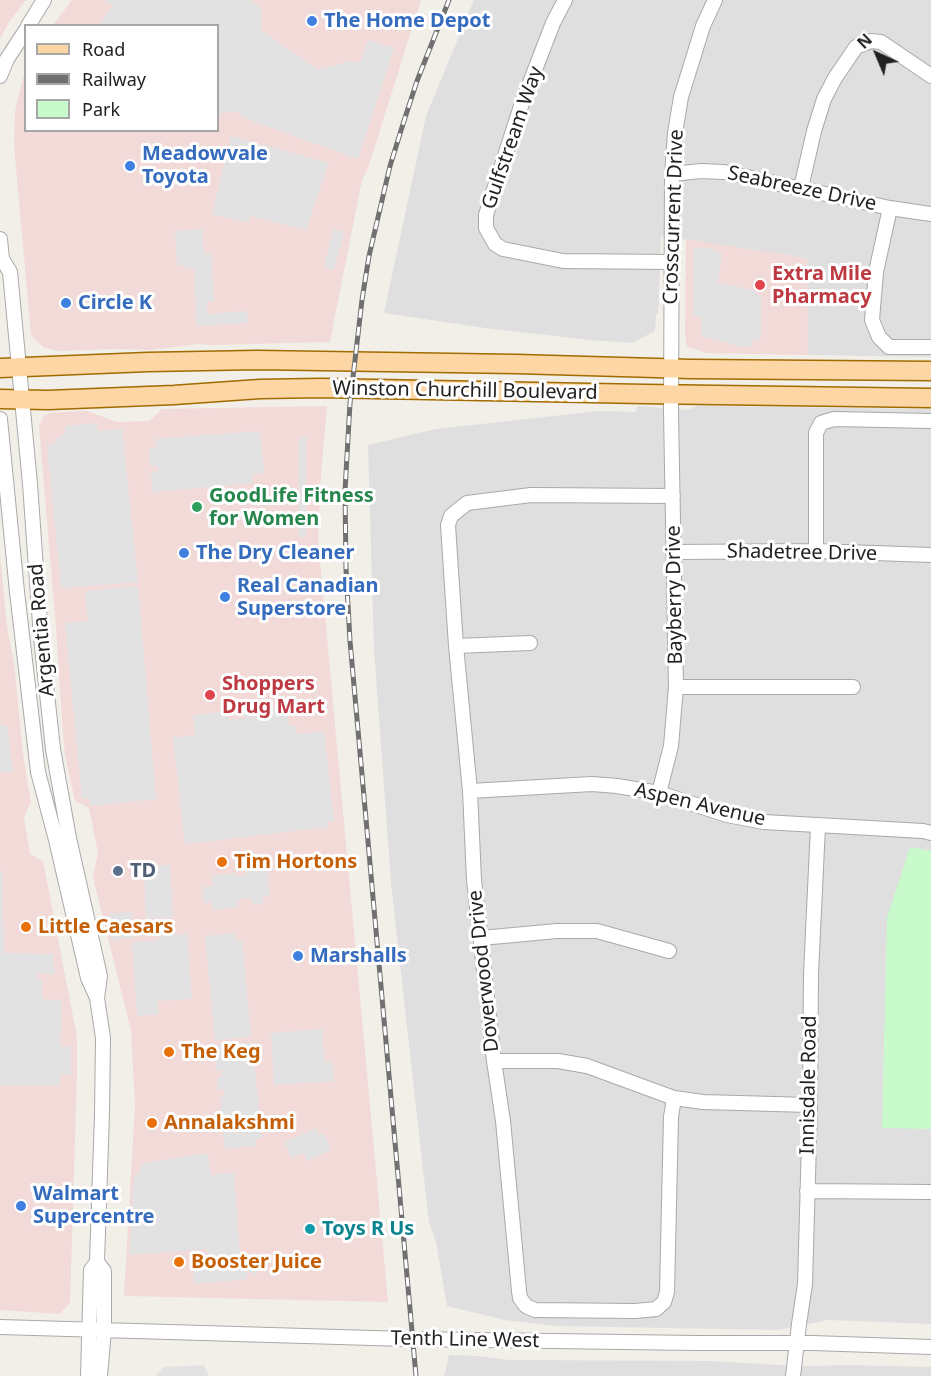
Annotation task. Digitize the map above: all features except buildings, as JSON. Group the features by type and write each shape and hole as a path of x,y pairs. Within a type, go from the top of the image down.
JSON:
{"main road":[{"name":"Winston Churchill Boulevard","path":"0,368 257,360 672,369 931,371"},
{"name":"Winston Churchill Boulevard","path":"0,399 81,399 321,388 931,398"}],"street":[{"path":"29,24 44,0"},
{"name":"Gulfstream Way","path":"565,0 553,23 521,106 486,215 486,228 495,244 503,249 563,261 671,262"},
{"name":"Crosscurrent Drive","path":"672,394 672,174 675,133 681,97 703,26 715,0"},
{"path":"0,76 6,59 24,33"},
{"path":"801,188 824,99 856,47 871,41 881,42 931,76"},
{"name":"Seabreeze Drive","path":"672,174 701,171 724,172 890,208 931,214"},
{"path":"890,208 876,273 872,320 879,337 890,346 931,347"},
{"name":"Argentia Road","path":"0,239 1,260 10,272 52,741 69,838 100,975 97,998"},
{"name":"Bayberry Drive","path":"659,793 671,746 676,687 672,394"},
{"name":"Argentia Road","path":"0,419 38,772 88,978 97,998 103,1038 97,1262 91,1270 88,1376"},
{"path":"816,551 816,433 821,423 834,420 931,421"},
{"name":"Doverwood Drive","path":"673,496 531,495 467,503 451,516 448,525 456,646 470,791 474,880 503,1121 520,1298 526,1306 535,1310 635,1311 656,1309 664,1302 667,1292 671,1117 674,1098"},
{"name":"Shadetree Drive","path":"674,552 816,551 931,555"},
{"path":"456,646 530,643"},
{"path":"676,687 854,687"},
{"name":"Aspen Avenue","path":"470,791 592,784 616,786 659,793 727,815 764,822 931,833"},
{"name":"Innisdale Road","path":"794,1376 805,1284 811,974 818,826"},
{"path":"481,938 557,931 597,931 669,951"},
{"path":"494,1061 558,1061 587,1066 674,1098 703,1102 810,1105"},
{"path":"807,1191 931,1192"},
{"name":"Argentia Road","path":"97,1262 104,1271 104,1330 100,1376"},
{"name":"Tenth Line West","path":"0,1327 431,1339 797,1343 931,1347"}],"shaded area":[{"path":"0,0 26,0 9,22 0,39"},
{"path":"72,0 421,0 368,168 362,180 330,342 199,344 151,350 57,351 43,347 31,335 14,146 15,112 24,76 24,132 219,132 219,24 54,24"},
{"path":"104,0 250,0 261,8 261,30 318,70 349,61 360,63 368,40 394,48 358,159 247,119 235,111 219,114 219,24 100,24 113,6"},
{"path":"474,0 931,0 931,357 808,355 807,259 661,236 658,314 656,314 655,331 632,343 485,328 384,313 426,116"},
{"path":"231,136 329,163 306,230 250,216 248,223 212,214"},
{"path":"202,229 204,254 211,254 214,301 207,302 207,314 247,311 248,323 197,326 194,268 177,265 175,231"},
{"path":"333,229 344,232 334,270 324,268"},
{"path":"686,239 807,259 808,355 705,353 687,347 685,335"},
{"path":"694,248 710,248 722,254 718,283 754,290 761,298 761,340 753,339 753,347 741,347 701,336 701,317 693,317"},
{"path":"327,406 318,539 388,1302 124,1296 135,1105 131,1031 93,877 98,853 89,808 75,801 65,755 39,426 44,416 49,413 87,411 117,422 149,421 162,409"},
{"path":"638,406 688,410 697,406 931,409 931,1324 828,1320 779,1330 556,1326 505,1320 447,1306 436,1242 429,1223 391,883 374,649 368,445 436,429 599,411 635,412"},
{"path":"97,423 98,431 122,429 138,582 61,588 47,445 53,445 56,439 65,434 65,426"},
{"path":"260,431 264,473 252,474 253,483 152,492 151,473 158,472 158,466 150,466 149,448 156,448 155,439"},
{"path":"299,437 306,437 306,537 299,537"},
{"path":"0,555 7,627 14,663 23,754 31,802 24,817 30,854 43,861 77,1037 70,1303 60,1314 0,1310"},
{"path":"138,586 156,799 91,806 89,798 82,798 65,623 88,621 85,591"},
{"path":"287,706 289,726 296,726 297,734 324,731 334,821 328,821 328,827 185,844 173,738 195,735 193,715 227,711 229,720 245,718 244,711"},
{"path":"0,724 7,726 13,772 0,772"},
{"path":"256,853 257,863 266,862 270,896 263,897 263,904 253,905 252,898 237,900 238,907 213,910 212,902 204,903 203,887 213,886 212,876 235,873 236,876 246,875 244,855"},
{"path":"170,865 173,917 146,919 144,872 152,871 152,866"},
{"path":"0,870 2,870 4,953 53,954 55,974 37,974 36,978 42,979 42,999 62,1000 60,1047 71,1046 71,1074 60,1075 60,1085 0,1086"},
{"path":"131,912 134,938 111,940 109,914"},
{"path":"235,933 236,940 242,940 251,1037 215,1040 205,936"},
{"path":"187,934 192,999 158,1001 158,1014 137,1016 132,942 159,940 159,936"},
{"path":"322,1029 324,1062 332,1061 334,1081 274,1085 271,1033"},
{"path":"252,1042 262,1138 256,1139 256,1146 225,1149 220,1097 224,1097 224,1090 218,1090 217,1078 222,1077 222,1070 216,1070 214,1046"},
{"path":"316,1128 319,1135 324,1133 331,1150 307,1161 303,1153 291,1158 285,1142"},
{"path":"207,1153 211,1175 234,1172 240,1257 250,1254 263,1266 255,1276 247,1270 247,1279 194,1284 193,1268 209,1266 207,1249 129,1255 134,1175 138,1173 143,1163"},
{"path":"449,1355 510,1360 711,1361 811,1366 931,1367 931,1376 444,1376"},
{"path":"204,1365 209,1376 156,1376 163,1367"}],"green space":[{"path":"910,847 931,851 931,1129 882,1128 887,918"}],"railway":[{"path":"416,1376 350,641 345,491 350,403 369,256 390,166 403,124 417,81 449,0"}],"place":[{"name":"The Home Depot","path":"312,21"},
{"name":"Meadowvale Toyota","path":"130,166"},
{"name":"Extra Mile Pharmacy","path":"760,285"},
{"name":"Circle K","path":"66,303"},
{"name":"GoodLife Fitness for Women","path":"197,507"},
{"name":"The Dry Cleaner","path":"184,553"},
{"name":"Real Canadian Superstore","path":"225,597"},
{"name":"Shoppers Drug Mart","path":"210,695"},
{"name":"Tim Hortons","path":"222,862"},
{"name":"TD","path":"118,871"},
{"name":"Little Caesars","path":"26,927"},
{"name":"Marshalls","path":"298,956"},
{"name":"The Keg","path":"169,1052"},
{"name":"Annalakshmi","path":"152,1123"},
{"name":"Walmart Supercentre","path":"21,1206"},
{"name":"Toys R Us","path":"310,1229"},
{"name":"Booster Juice","path":"179,1262"}]}
